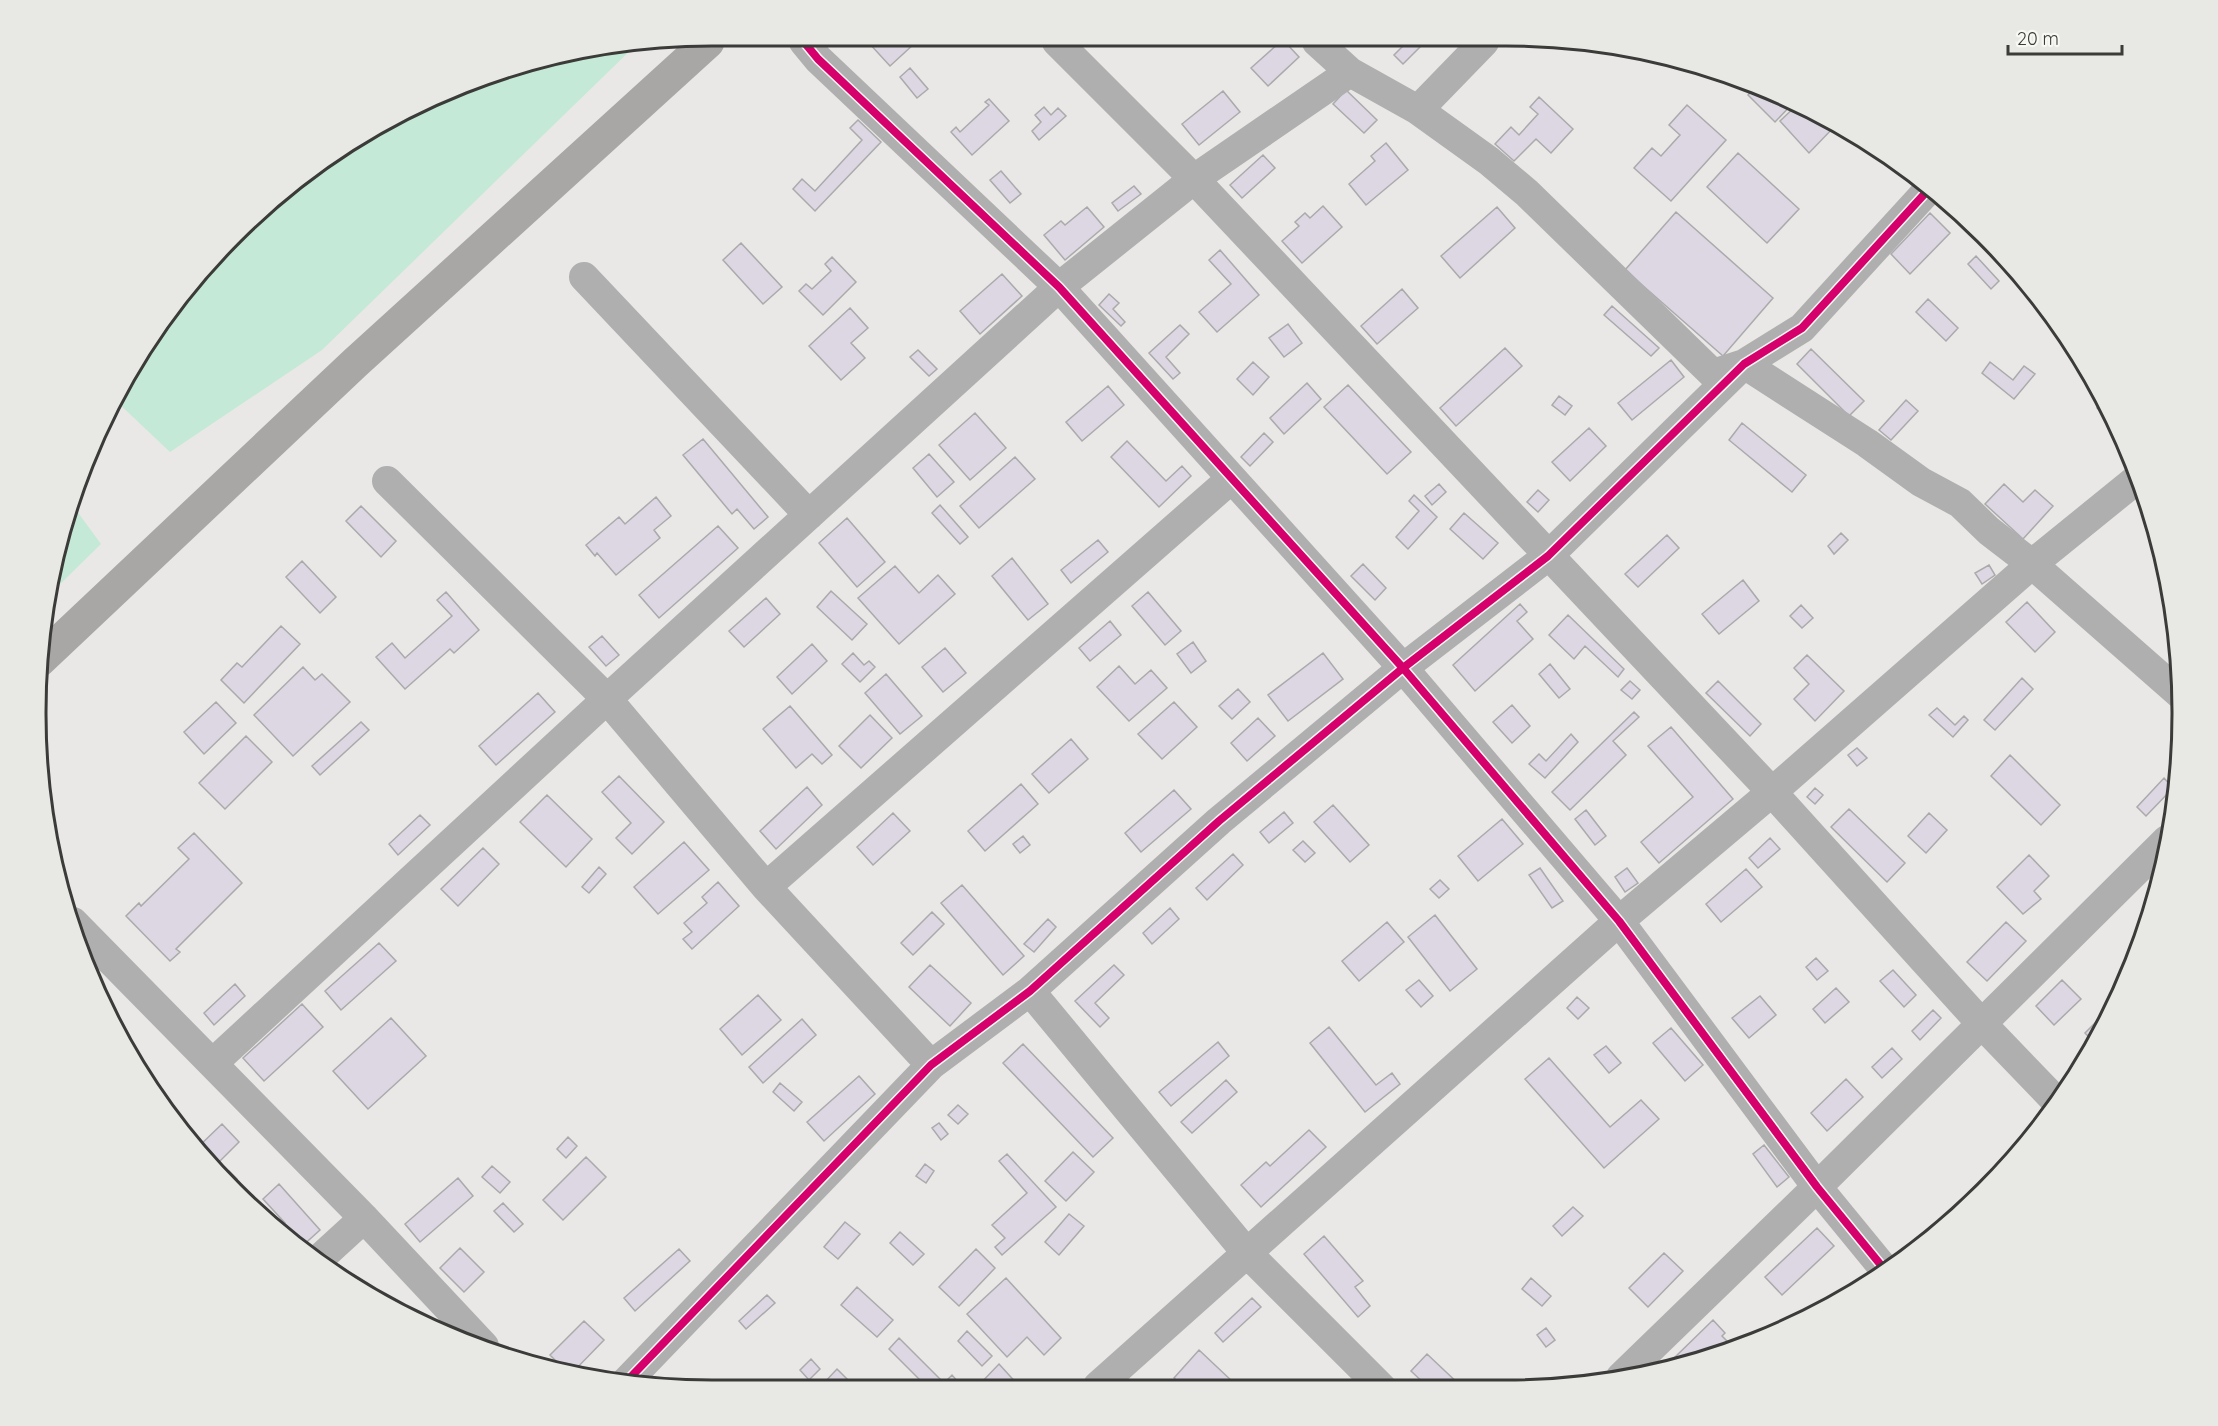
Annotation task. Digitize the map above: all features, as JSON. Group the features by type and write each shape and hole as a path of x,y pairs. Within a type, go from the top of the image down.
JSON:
{"main road":[{"path":"50,652 355,363 703,46"}],"street":[{"path":"807,46 818,59 1059,287 1403,668 1619,921 1817,1187 1880,1264"},
{"path":"1063,46 1194,179 1772,792 1981,1023 2050,1095"},
{"path":"1321,46 1350,72 1418,110 1489,161 1527,192 1713,374 1744,364"},
{"path":"1418,110 1480,46"},
{"path":"213,1063 607,699 1059,287 1194,179 1350,72"},
{"path":"633,1375 931,1065 1030,991 1219,821 1403,668 1548,556 1744,364 1802,328 1924,195"},
{"path":"584,278 808,515"},
{"path":"1744,364 1868,443 1922,482 1960,503 1989,531 2032,564 2171,686"},
{"path":"766,887 1231,479"},
{"path":"387,481 607,699 766,887 931,1065"},
{"path":"1105,1380 1619,921 1772,792 2032,564 2131,484"},
{"path":"1632,1368 2158,849"},
{"path":"84,933 364,1218 473,1335"},
{"path":"1030,991 1246,1252 1374,1380"},
{"path":"324,1254 364,1218"}],"green space":[{"path":"629,52 322,350 170,452 122,406 159,343 184,307 242,242 274,212 307,184 343,159 418,115 458,97 540,69"},
{"path":"78,512 101,544 59,586"}],"building":[{"path":"872,46 912,46 890,66"},
{"path":"1276,46 1289,46 1299,57 1268,86 1251,68"},
{"path":"1403,46 1421,46 1403,64 1394,55"},
{"path":"910,68 928,89 917,98 900,77"},
{"path":"1346,90 1377,120 1364,133 1333,104"},
{"path":"1223,91 1240,112 1199,145 1182,124"},
{"path":"1750,93 1787,109 1775,122 1748,95"},
{"path":"1539,97 1573,129 1551,153 1536,139 1514,161 1495,144 1511,127 1519,135 1538,114 1530,107"},
{"path":"989,99 1009,121 972,155 951,132 956,127 960,132 989,105 985,102"},
{"path":"1687,105 1726,140 1671,201 1634,168 1652,148 1661,156 1680,135 1669,125"},
{"path":"1044,107 1051,115 1058,108 1066,116 1039,140 1032,131 1041,122 1035,115"},
{"path":"1791,111 1830,131 1809,153 1780,121"},
{"path":"858,120 881,142 815,211 793,189 802,179 815,191 862,140 850,128"},
{"path":"1386,143 1408,170 1366,205 1349,184 1375,161 1371,156"},
{"path":"1738,153 1799,209 1767,243 1707,187"},
{"path":"1263,155 1275,168 1242,198 1230,185"},
{"path":"1001,171 1021,194 1010,203 990,180"},
{"path":"1134,186 1141,194 1118,211 1112,203"},
{"path":"1323,206 1342,227 1302,263 1282,241 1299,226 1295,222 1305,213 1310,218"},
{"path":"1087,207 1104,227 1065,260 1044,235 1061,221 1065,225"},
{"path":"1497,207 1515,228 1460,278 1441,256"},
{"path":"1676,212 1773,298 1723,356 1625,270"},
{"path":"1930,213 1950,233 1910,274 1891,254"},
{"path":"741,243 782,287 763,304 723,260"},
{"path":"1220,250 1259,295 1217,332 1199,312 1231,284 1209,260"},
{"path":"1976,256 1999,281 1991,289 1968,264"},
{"path":"832,257 856,282 823,315 799,291 806,284 812,289 831,271 825,264"},
{"path":"1002,274 1022,296 980,334 960,311"},
{"path":"1402,289 1418,308 1377,344 1361,326"},
{"path":"1109,294 1119,303 1113,309 1125,322 1121,326 1099,305"},
{"path":"1928,299 1958,328 1946,341 1916,312"},
{"path":"1612,306 1659,348 1651,356 1604,315"},
{"path":"850,308 868,328 851,343 865,358 841,380 809,346"},
{"path":"1288,324 1302,343 1284,357 1269,338"},
{"path":"1180,325 1189,334 1166,357 1180,373 1173,379 1149,353"},
{"path":"1505,348 1522,366 1456,426 1440,408"},
{"path":"1811,349 1864,401 1849,416 1797,364"},
{"path":"918,350 937,369 929,376 910,357"},
{"path":"1671,360 1684,377 1632,420 1618,403"},
{"path":"1253,362 1269,377 1253,395 1237,379"},
{"path":"1990,362 2013,380 2024,366 2035,374 2014,399 1982,373"},
{"path":"1307,383 1321,399 1284,434 1270,418"},
{"path":"1348,385 1411,452 1387,474 1324,407"},
{"path":"1108,386 1124,405 1082,441 1066,422"},
{"path":"1559,396 1572,406 1565,415 1552,405"},
{"path":"1906,400 1918,411 1891,440 1879,430"},
{"path":"975,413 1006,448 970,480 939,445"},
{"path":"1742,423 1806,475 1792,492 1729,440"},
{"path":"1589,428 1606,446 1570,481 1552,462"},
{"path":"1264,433 1273,442 1250,466 1241,457"},
{"path":"703,439 768,517 754,529 737,509 732,514 683,455"},
{"path":"1127,441 1166,481 1182,466 1191,476 1159,507 1111,457"},
{"path":"929,454 954,482 937,497 913,468"},
{"path":"1015,457 1035,479 979,528 960,506"},
{"path":"1439,484 1446,492 1432,505 1425,496"},
{"path":"2004,484 2023,502 2035,490 2053,506 2023,539 1985,504"},
{"path":"1538,490 1549,500 1538,512 1527,502"},
{"path":"1414,495 1437,517 1408,549 1396,537 1419,511 1409,501"},
{"path":"656,497 671,516 654,530 660,538 616,575 597,553 595,556 586,545 619,517 625,524"},
{"path":"940,505 968,537 960,544 932,513"},
{"path":"361,506 396,541 381,557 346,521"},
{"path":"1464,513 1498,543 1483,559 1450,529"},
{"path":"847,518 885,562 857,587 819,543"},
{"path":"718,526 738,548 659,618 639,595"},
{"path":"1841,533 1848,540 1834,554 1828,546"},
{"path":"1667,535 1679,548 1638,587 1625,574"},
{"path":"1098,540 1108,552 1071,583 1061,570"},
{"path":"1012,558 1048,604 1028,620 992,576"},
{"path":"302,561 336,597 320,613 286,577"},
{"path":"1363,564 1386,588 1375,600 1351,576"},
{"path":"1989,565 1995,575 1982,584 1975,573"},
{"path":"895,566 919,593 938,575 955,594 899,644 858,598"},
{"path":"1743,580 1759,601 1719,634 1702,614"},
{"path":"831,591 867,624 852,640 817,607"},
{"path":"446,592 479,630 454,653 450,649 405,689 376,657 392,643 405,658 452,616 437,600"},
{"path":"1148,592 1181,631 1165,645 1132,606"},
{"path":"766,598 780,614 744,647 729,631"},
{"path":"2027,602 2055,632 2035,652 2006,622"},
{"path":"1520,604 1527,612 1517,621 1533,639 1475,691 1453,665"},
{"path":"1801,605 1813,618 1802,628 1790,616"},
{"path":"1568,615 1624,669 1618,677 1585,646 1574,659 1549,635"},
{"path":"1110,621 1121,635 1090,661 1079,648"},
{"path":"281,626 300,644 244,703 221,680 237,663 242,667"},
{"path":"602,636 619,655 606,666 589,647"},
{"path":"1193,642 1206,661 1191,673 1177,654"},
{"path":"812,644 827,661 792,694 777,677"},
{"path":"945,648 966,673 943,692 922,667"},
{"path":"853,653 864,665 869,661 875,667 860,682 842,664"},
{"path":"1323,653 1343,679 1288,721 1268,695"},
{"path":"1807,655 1844,691 1815,721 1794,699 1809,684 1794,668"},
{"path":"1550,664 1570,689 1559,698 1539,674"},
{"path":"1119,666 1135,684 1151,670 1167,688 1129,721 1097,687"},
{"path":"303,667 315,680 322,674 350,702 293,756 254,715"},
{"path":"886,674 922,716 900,734 865,693"},
{"path":"2022,678 2033,689 1995,730 1984,720"},
{"path":"1630,681 1640,690 1632,699 1621,690"},
{"path":"1718,681 1761,724 1750,736 1706,693"},
{"path":"1238,689 1250,702 1232,719 1219,706"},
{"path":"538,693 555,712 496,765 479,746"},
{"path":"216,702 236,723 204,754 184,732"},
{"path":"1174,702 1197,727 1162,759 1138,734"},
{"path":"1512,705 1530,726 1512,743 1493,722"},
{"path":"790,706 832,755 822,764 812,754 796,768 763,729"},
{"path":"1937,708 1955,725 1964,716 1968,720 1953,737 1929,715"},
{"path":"1634,712 1639,717 1613,741 1626,755 1570,810 1552,792"},
{"path":"870,715 892,738 861,768 839,746"},
{"path":"1258,718 1275,736 1247,761 1231,743"},
{"path":"361,722 369,730 320,775 312,766"},
{"path":"1671,727 1733,799 1659,863 1641,842 1693,797 1648,746"},
{"path":"1571,734 1578,742 1545,778 1529,764 1539,754 1546,761"},
{"path":"246,736 272,762 225,809 199,783"},
{"path":"1071,739 1088,759 1049,793 1032,774"},
{"path":"1857,748 1867,758 1857,766 1848,755"},
{"path":"2010,755 2060,805 2041,825 1991,776"},
{"path":"619,776 664,822 632,854 616,838 631,823 602,792"},
{"path":"2164,778 2168,782 2166,795 2146,816 2137,807"},
{"path":"1021,784 1038,804 985,851 968,831"},
{"path":"807,787 822,805 776,849 760,831"},
{"path":"1815,788 1823,795 1815,804 1807,797"},
{"path":"1174,790 1191,809 1141,852 1125,833"},
{"path":"547,795 592,839 566,867 520,822"},
{"path":"1333,805 1369,845 1350,862 1314,822"},
{"path":"1849,809 1905,863 1887,882 1831,827"},
{"path":"1586,810 1606,836 1595,845 1575,819"},
{"path":"1284,812 1293,823 1269,843 1260,832"},
{"path":"893,813 910,831 873,865 857,847"},
{"path":"1929,813 1947,830 1926,853 1908,836"},
{"path":"420,815 430,825 398,855 389,844"},
{"path":"1502,819 1523,844 1478,881 1458,856"},
{"path":"194,833 242,883 176,949 180,952 170,961 126,916 139,903 141,906 189,859 178,848"},
{"path":"1023,836 1030,845 1020,853 1013,844"},
{"path":"1770,838 1780,849 1758,868 1749,858"},
{"path":"1303,841 1315,853 1305,862 1293,850"},
{"path":"684,842 709,870 658,914 634,887"},
{"path":"483,848 499,864 458,906 441,889"},
{"path":"1233,854 1243,865 1207,900 1196,888"},
{"path":"2029,855 2049,876 2034,891 2041,899 2023,914 1997,887"},
{"path":"599,867 606,874 589,893 582,887"},
{"path":"1540,868 1563,901 1552,908 1529,875"},
{"path":"1627,868 1638,883 1625,892 1615,877"},
{"path":"1746,869 1762,887 1721,922 1706,904"},
{"path":"1440,880 1449,889 1439,898 1430,889"},
{"path":"718,882 739,906 692,949 683,939 692,932 684,923 707,903 702,897"},
{"path":"962,885 1024,956 1003,975 941,903"},
{"path":"1170,908 1179,919 1152,944 1143,933"},
{"path":"932,912 944,924 913,955 901,943"},
{"path":"1435,915 1477,969 1450,991 1408,937"},
{"path":"1048,919 1056,927 1034,952 1024,944"},
{"path":"1387,922 1404,942 1359,981 1342,961"},
{"path":"2006,922 2026,941 1987,981 1967,962"},
{"path":"379,943 396,961 341,1010 325,991"},
{"path":"1816,958 1828,971 1817,980 1806,967"},
{"path":"930,965 971,1003 950,1026 909,987"},
{"path":"1114,965 1124,975 1095,1003 1109,1018 1100,1027 1075,1001"},
{"path":"1893,970 1916,995 1904,1007 1880,981"},
{"path":"1419,980 1433,996 1421,1007 1406,990"},
{"path":"2062,980 2081,999 2054,1025 2036,1006"},
{"path":"235,984 245,996 214,1025 204,1013"},
{"path":"1836,988 1849,1002 1825,1023 1813,1009"},
{"path":"758,995 781,1020 742,1055 720,1029"},
{"path":"1760,996 1776,1015 1749,1038 1732,1018"},
{"path":"1577,997 1589,1008 1578,1019 1567,1008"},
{"path":"302,1004 323,1027 264,1081 243,1058"},
{"path":"1933,1010 1941,1018 1920,1040 1912,1031"},
{"path":"391,1018 426,1056 368,1109 333,1071"},
{"path":"802,1019 816,1035 763,1083 749,1067"},
{"path":"2094,1024 2088,1036 2085,1033"},
{"path":"1329,1027 1376,1085 1392,1073 1400,1084 1365,1112 1310,1043"},
{"path":"1671,1028 1703,1065 1685,1081 1653,1043"},
{"path":"1218,1042 1229,1056 1171,1106 1159,1092"},
{"path":"1023,1044 1113,1138 1093,1157 1003,1063"},
{"path":"1606,1046 1621,1063 1609,1073 1594,1055"},
{"path":"1892,1048 1902,1059 1882,1078 1872,1067"},
{"path":"1549,1058 1610,1127 1641,1100 1659,1119 1604,1168 1525,1079"},
{"path":"859,1076 875,1094 824,1141 807,1122"},
{"path":"1846,1079 1863,1097 1827,1131 1811,1113"},
{"path":"1226,1080 1237,1092 1192,1133 1181,1122"},
{"path":"780,1083 802,1102 794,1111 773,1092"},
{"path":"958,1105 968,1114 958,1124 948,1115"},
{"path":"939,1123 948,1134 941,1140 932,1128"},
{"path":"222,1124 239,1142 220,1161 203,1142"},
{"path":"1309,1130 1326,1147 1261,1207 1241,1185 1266,1162 1270,1166"},
{"path":"568,1137 577,1146 566,1158 557,1149"},
{"path":"1764,1145 1789,1177 1777,1187 1753,1154"},
{"path":"1073,1152 1094,1172 1066,1201 1045,1181"},
{"path":"1007,1154 1056,1207 1002,1255 995,1247 1005,1238 992,1225 1027,1193 999,1161"},
{"path":"586,1157 606,1177 563,1220 543,1200"},
{"path":"925,1164 934,1171 926,1183 916,1176"},
{"path":"492,1166 510,1182 500,1193 482,1177"},
{"path":"458,1178 473,1196 420,1242 405,1224"},
{"path":"279,1184 320,1230 307,1242 285,1223 263,1199"},
{"path":"503,1203 523,1224 514,1232 494,1211"},
{"path":"1573,1207 1583,1216 1562,1236 1553,1226"},
{"path":"1069,1214 1084,1226 1059,1255 1045,1242"},
{"path":"845,1222 860,1234 838,1259 824,1247"},
{"path":"1817,1228 1834,1246 1782,1295 1765,1277"},
{"path":"900,1232 924,1254 913,1265 890,1243"},
{"path":"1324,1236 1363,1281 1355,1287 1370,1306 1358,1317 1304,1254"},
{"path":"460,1248 484,1272 464,1292 440,1268"},
{"path":"679,1249 690,1261 635,1311 624,1298"},
{"path":"976,1249 995,1268 959,1306 939,1287"},
{"path":"1664,1253 1683,1271 1648,1307 1629,1288"},
{"path":"1006,1278 1061,1338 1044,1355 1027,1337 1007,1357 967,1314"},
{"path":"1531,1278 1551,1296 1542,1306 1522,1289"},
{"path":"857,1287 893,1320 877,1337 841,1305"},
{"path":"767,1295 775,1303 746,1329 739,1321"},
{"path":"1252,1298 1261,1307 1223,1342 1215,1333"},
{"path":"1713,1320 1725,1333 1722,1336 1727,1341 1674,1358"},
{"path":"584,1321 604,1340 579,1366 556,1361 550,1355"},
{"path":"1546,1328 1555,1340 1546,1347 1537,1335"},
{"path":"967,1331 992,1356 982,1366 958,1341"},
{"path":"899,1338 941,1380 920,1380 889,1349"},
{"path":"1199,1350 1231,1380 1176,1380 1174,1378"},
{"path":"1427,1354 1455,1380 1421,1380 1411,1371"},
{"path":"811,1359 820,1369 809,1380 800,1370"},
{"path":"999,1364 1014,1380 984,1380"},
{"path":"837,1369 848,1380 827,1380"},
{"path":"952,1375 956,1380 947,1380"}],"cycle path":[{"path":"807,46 818,59 1059,287 1403,668 1619,921 1817,1187 1880,1264"},
{"path":"633,1375 931,1065 1030,991 1219,821 1403,668 1548,556 1744,364 1802,328 1924,195"}]}
